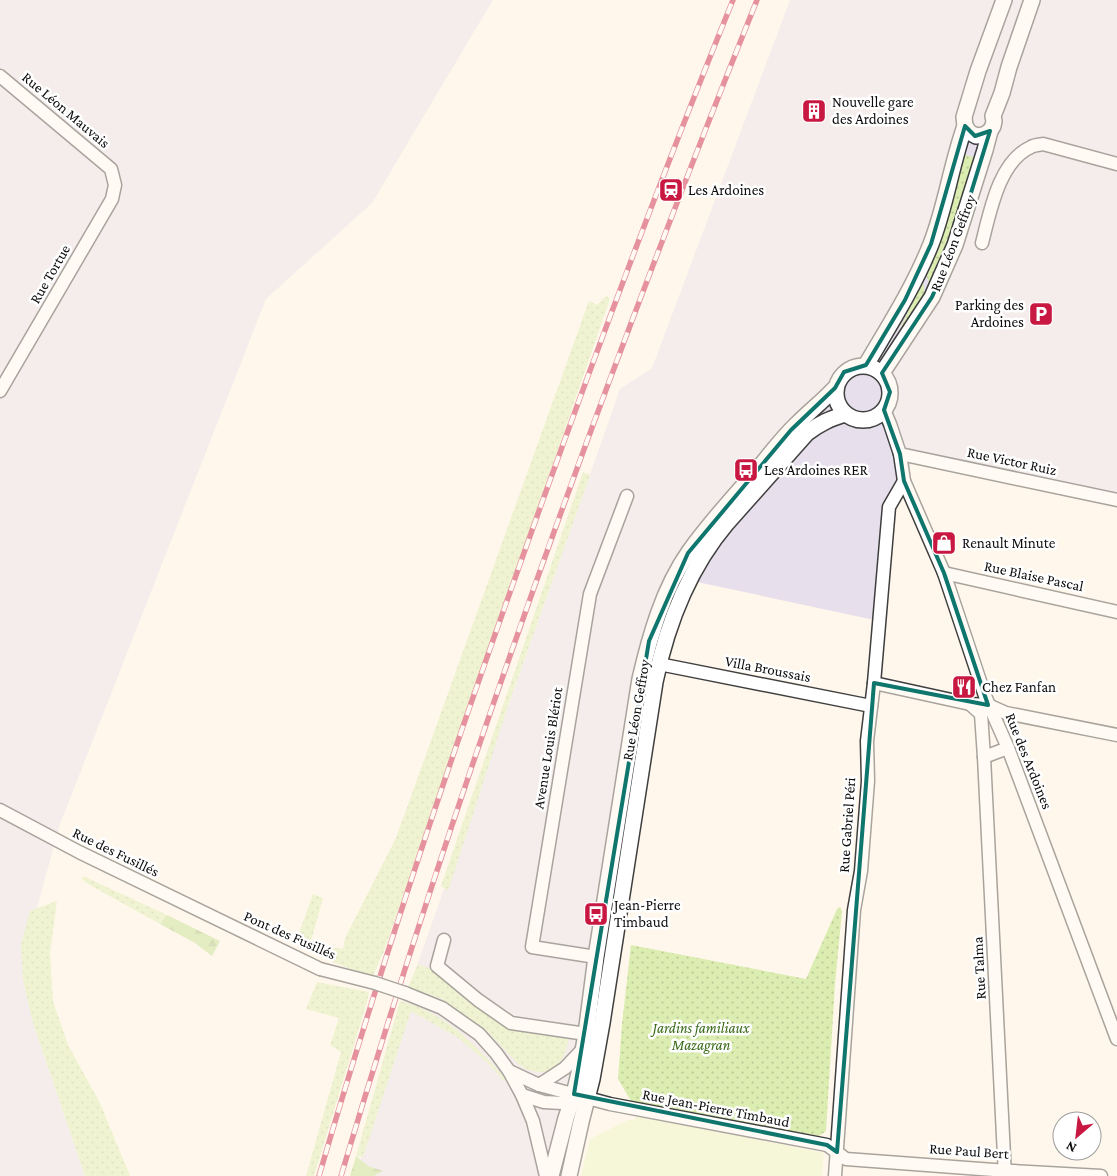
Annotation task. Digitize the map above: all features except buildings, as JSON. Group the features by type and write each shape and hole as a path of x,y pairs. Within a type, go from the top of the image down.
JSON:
{"street":[{"name":"Rue Léon Geffroy","path":"866,365 905,300 931,244 948,188 978,71 1004,0"},
{"name":"Rue Léon Geffroy","path":"882,373 932,296 955,245 986,150 991,123 1032,0"},
{"name":"Rue Léon Mauvais","path":"0,76 111,169"},
{"path":"966,120 969,132 976,136 984,135 991,123"},
{"path":"982,243 999,184 1014,161 1032,146 1042,144 1117,164"},
{"name":"Rue Tortue","path":"0,391 112,199 115,185 111,169"},
{"path":"866,365 882,373 886,378 890,392 884,410 877,416 868,419 858,420 845,414 838,406 836,388 838,380 846,370 866,365"},
{"name":"Rue Léon Geffroy","path":"580,1100 583,1049 596,957 640,679 649,641 663,602 674,577 688,553 721,512 784,437 836,388"},
{"name":"Rue des Ardoines","path":"884,410 900,454 904,481 944,573 988,705 1008,748 1117,1039"},
{"name":"Rue Léon Geffroy","path":"580,1100 602,1023 655,682 673,615 693,572 718,534 807,433 826,420 845,414"},
{"name":"Rue Victor Ruiz","path":"900,454 1117,500"},
{"name":"Rue Gabriel Péri","path":"835,1176 854,910 861,871 868,781 867,741 874,683 889,507 904,481"},
{"name":"Avenue Louis Blériot","path":"596,957 532,947 590,594 626,496"},
{"name":"Rue Blaise Pascal","path":"944,573 1117,612"},
{"name":"Villa Broussais","path":"659,664 870,706"},
{"path":"874,683 970,704 988,705 1006,713 1117,735"},
{"name":"Rue Talma","path":"970,704 981,714 1004,1173"},
{"path":"984,758 1008,748"},
{"name":"Rue des Fusillés","path":"0,810 79,852 219,920"},
{"name":"Pont des Fusillés","path":"219,920 320,969 375,983 442,1008 479,1034 509,1071"},
{"path":"444,940 437,966 478,1000 512,1023 586,1034"},
{"path":"539,1084 565,1068 583,1049"},
{"path":"509,1071 580,1100"},
{"path":"509,1071 534,1120 546,1176"},
{"path":"522,1095 544,1102 580,1100"},
{"path":"550,1176 580,1100"},
{"path":"569,1176 579,1128 580,1100"},
{"name":"Rue Jean-Pierre Timbaud","path":"580,1100 827,1145 837,1152"},
{"name":"Rue Paul Bert","path":"837,1152 846,1159 1004,1173 1100,1176"}],"highlighted area":[{"path":"965,126 975,136 990,131 955,245 932,297 882,373 890,392 884,410 900,454 904,481 944,573 988,705 874,683 837,1152 827,1145 574,1094 649,641 688,553 791,430 835,388 844,372 866,365 905,300 931,244"}],"shaded area":[{"path":"0,0 493,0 372,203 266,299 60,824 24,955 33,1023 85,1176 0,1176"},
{"path":"790,0 1117,0 1117,500 914,456 904,481 889,507 879,621 674,577 649,641 607,889 590,1059 560,1176 356,1176 402,1008 620,389 652,368"}],"green space":[{"path":"965,155 974,157 946,252 931,288 926,274 938,248"},
{"path":"923,281 925,297 900,335 898,333"},
{"path":"606,296 610,299 384,951 373,976 328,960 332,947 343,949 345,938 396,838 589,301 597,305"},
{"path":"583,472 590,475 509,703 448,891 441,886"},
{"path":"83,876 167,915 160,924 88,884 82,879"},
{"path":"313,894 323,898 311,941 298,936"},
{"path":"57,901 50,953 53,1001 68,1045 100,1103 130,1176 85,1176 33,1023 23,980 21,944 30,911"},
{"name":"Jardins familiaux Mazagran","path":"840,907 842,911 835,984 826,1131 819,1136 631,1101 618,1079 631,945 806,979 837,909"},
{"path":"167,915 220,941 212,956 195,943 160,924"},
{"path":"418,964 435,971 502,1024 514,1030 569,1038 567,1048 560,1063 549,1071 541,1072 520,1066 488,1032 442,999 408,987"},
{"path":"317,982 369,992 314,1176 306,1176 341,1052 330,1045 339,1018 306,1009"},
{"path":"400,1001 417,1007 446,1022 471,1042 506,1079 504,1081 488,1063 457,1037 411,1011 363,1157 356,1156"},
{"path":"637,1115 824,1153 822,1176 581,1176 590,1139 628,1120 634,1120"},
{"path":"356,1156 368,1166 383,1171 374,1176 350,1176"}],"railway":[{"path":"319,1176 386,958 433,813 483,670 617,298 733,0"},
{"path":"341,1176 434,878 484,730 643,290 757,0"}],"place":[{"name":"Nouvelle gare des Ardoines","path":"814,111"},
{"name":"Les Ardoines","path":"671,190"},
{"name":"Parking des Ardoines","path":"1041,314"},
{"name":"Les Ardoines RER","path":"746,470"},
{"name":"Renault Minute","path":"944,543"},
{"name":"Chez Fanfan","path":"964,687"},
{"name":"Jean-Pierre Timbaud","path":"596,914"}]}
